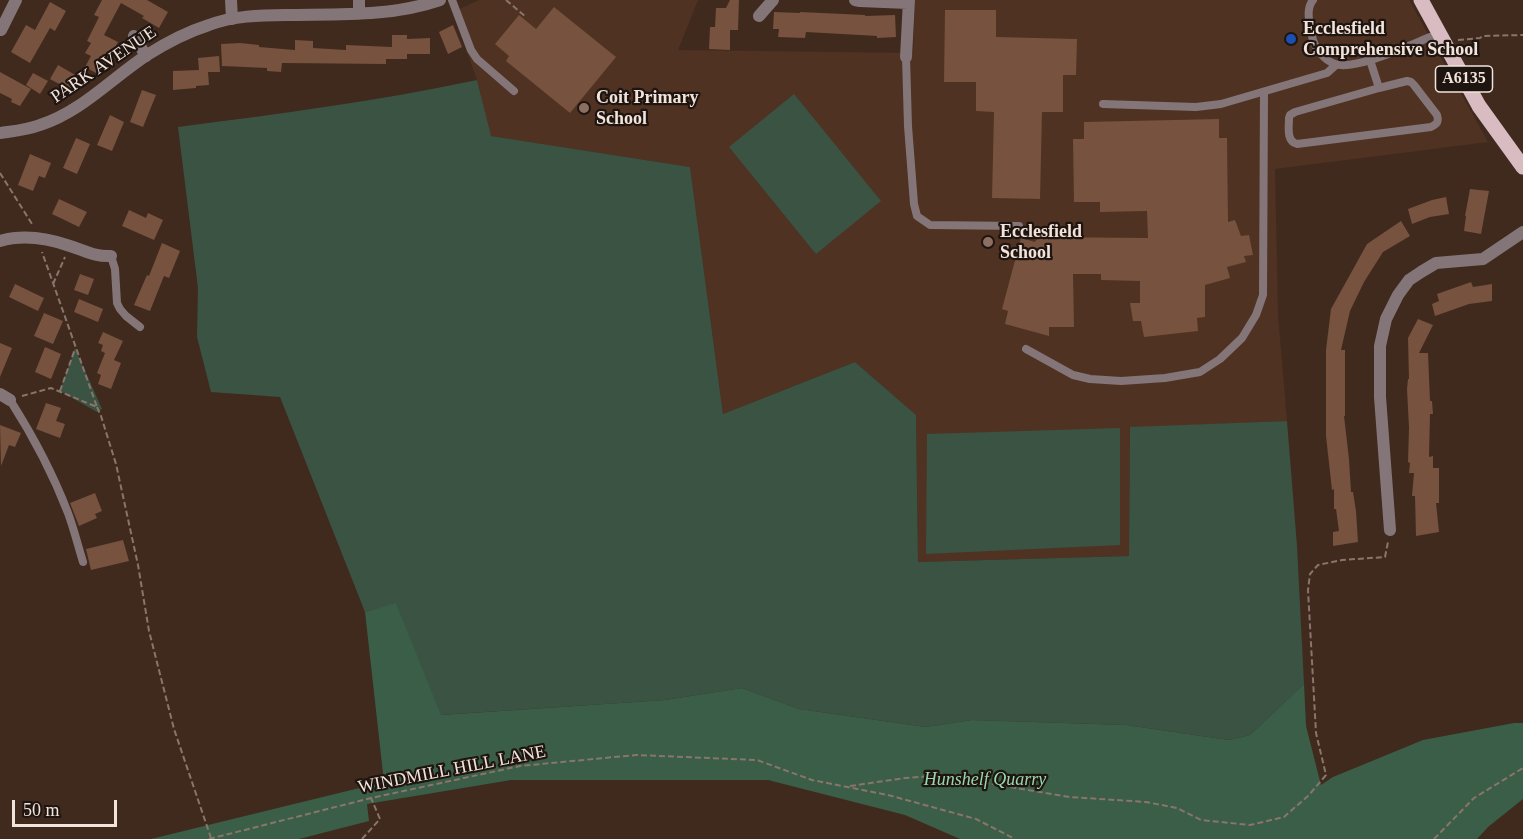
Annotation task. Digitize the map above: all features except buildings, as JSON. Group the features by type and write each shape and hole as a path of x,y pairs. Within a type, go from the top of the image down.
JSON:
{"main road":[{"name":"A6135","path":"1421,0 1479,106 1523,167"}],"street":[{"path":"2,30 16,0"},
{"path":"231,0 232,19"},
{"path":"359,0 359,13"},
{"name":"PARK AVENUE","path":"0,133 22,131 43,125 94,95 164,45 211,24 262,15 395,10 440,0"},
{"path":"759,16 773,0"},
{"path":"855,0 908,1 906,57"},
{"path":"134,36 146,56"},
{"path":"1390,530 1380,397 1380,345 1386,319 1398,295 1409,280 1421,272 1436,263 1484,259 1523,232"},
{"path":"0,241 36,237 99,256 111,256"}],"lane":[{"path":"452,0 471,50 477,59 514,91"},
{"path":"1314,0 1310,4 1308,15 1313,41 1322,56 1336,65"},
{"path":"1103,104 1196,107 1221,104 1327,73 1336,65 1370,60 1430,37 1442,38"},
{"path":"906,57 908,126 917,216 930,225 1019,226"},
{"path":"1370,60 1379,88"},
{"path":"1411,82 1437,116 1437,124 1431,127 1297,144 1290,140 1289,118 1295,112 1379,88 1411,82"},
{"path":"1026,349 1073,375 1090,380 1121,381 1165,378 1200,372 1220,359 1242,338 1256,315 1263,295 1264,92"},
{"path":"111,256 115,269 117,303 126,316 140,327"},
{"path":"5,397 25,424 54,480 69,515 83,562"}],"path":[{"path":"506,0 526,18"},
{"path":"1442,38 1523,35"},
{"path":"0,173 31,220 101,416 116,464 138,565 149,631 174,729 210,839"},
{"path":"53,284 70,246"},
{"path":"60,391 75,348"},
{"path":"5,397 51,388 97,407"},
{"path":"846,787 905,778 948,775 1070,797 1146,802 1177,808 1202,820 1250,825 1284,817 1310,795 1326,775 1316,733 1308,590 1310,574 1318,565 1385,556 1390,530"},
{"name":"WINDMILL HILL LANE","path":"210,839 371,798 520,766 636,755 757,760 812,780 888,795 976,819 1015,839"},
{"path":"1434,839 1474,798 1523,768"},
{"path":"362,839 380,819 371,798"}],"shaded area":[{"name":"Ecclesfield School","path":"479,0 698,0 678,50 913,53 915,0 1409,0 1488,142 1275,169 1278,315 1287,421 1130,428 1129,556 918,562 916,415 855,362 723,414 690,167 490,136 477,80 453,12"}],"green space":[{"path":"477,80 491,136 690,167 723,414 855,362 916,415 918,562 1129,556 1130,427 1287,421 1297,546 1304,684 1250,735 1229,740 1126,725 972,720 926,727 799,709 742,688 665,700 440,715 396,604 365,612 280,397 211,392 197,337 198,288 178,127 365,101"},
{"path":"794,94 881,201 816,254 729,147"},
{"path":"75,348 102,409 97,412 60,391"},
{"path":"1120,428 1120,545 926,554 927,434"},
{"name":"Hunshelf Quarry","path":"396,603 441,715 665,700 742,688 799,709 926,727 972,720 1126,725 1229,740 1250,735 1304,684 1306,726 1321,785 1333,777 1423,740 1523,723 1523,799 1488,827 1477,839 960,839 905,815 768,780 511,780 367,804 369,821 299,839 151,839 384,782 365,612"}],"place":[{"name":"Ecclesfield Comprehensive School","path":"1291,39"},
{"name":"Coit Primary School","path":"584,108"},
{"name":"Ecclesfield School","path":"988,242"}]}
